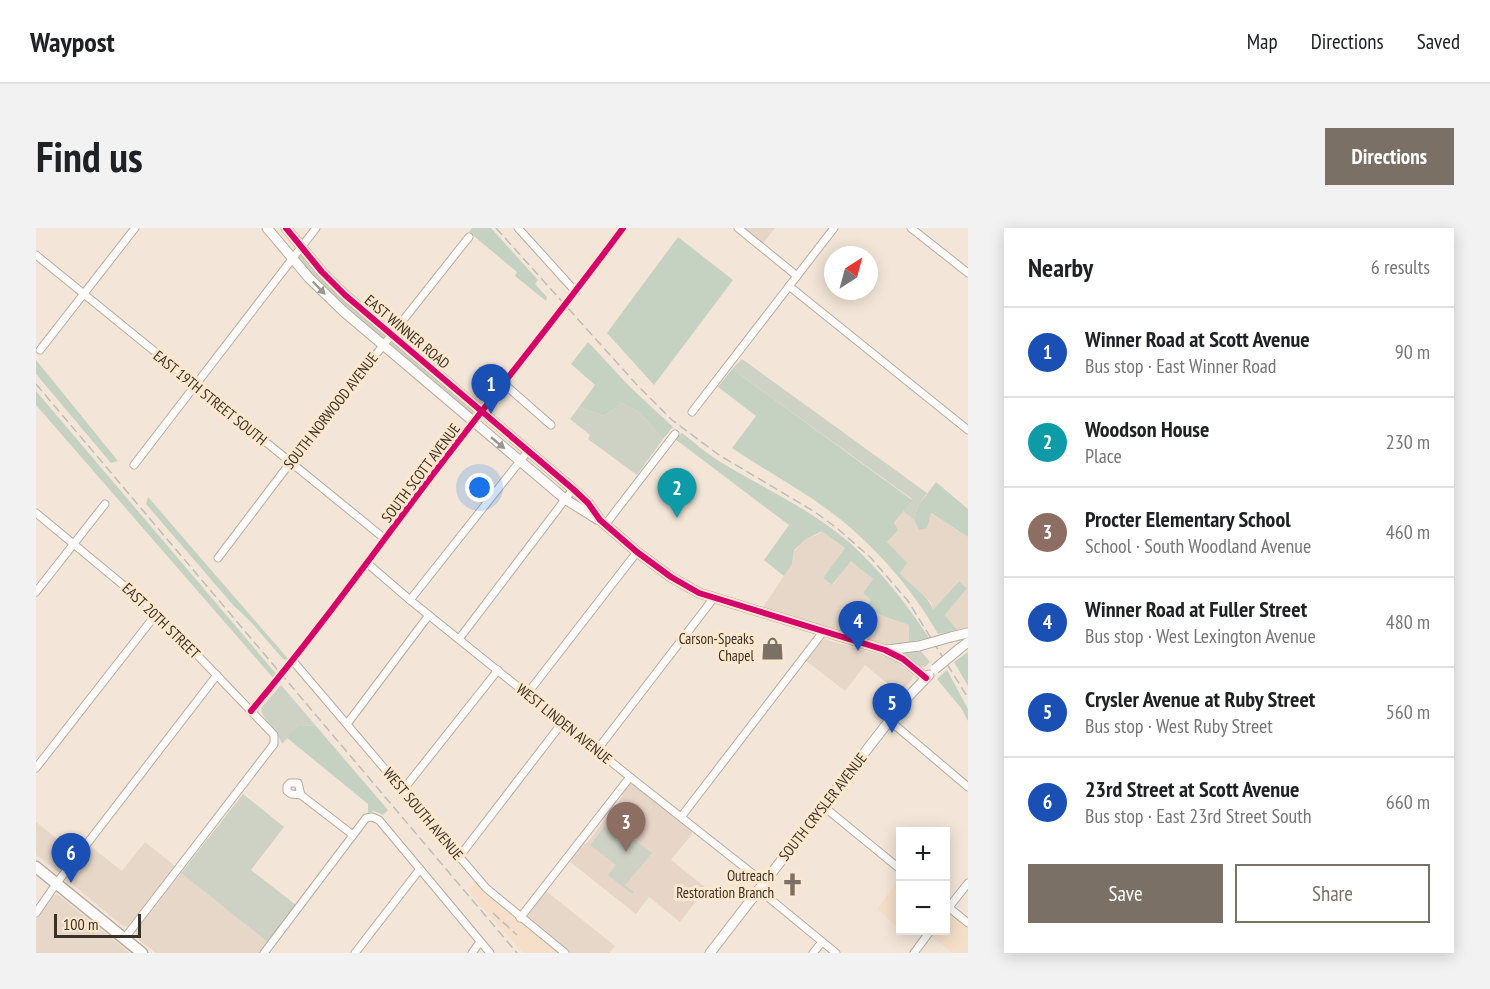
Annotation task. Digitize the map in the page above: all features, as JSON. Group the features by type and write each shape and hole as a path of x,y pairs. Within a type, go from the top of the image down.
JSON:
{"main road":[{"path":"36,867 142,953"}],"street":[{"path":"40,350 135,228"},
{"name":"EAST WINNER ROAD","path":"267,228 330,298 383,345 565,499 602,522"},
{"name":"EAST WINNER ROAD","path":"286,228 345,295 573,489 588,503 602,522"},
{"path":"134,465 316,228"},
{"path":"518,228 576,292"},
{"name":"SOUTH SCOTT AVENUE","path":"251,711 293,661 623,228"},
{"path":"738,228 797,276"},
{"path":"692,412 834,228"},
{"path":"911,228 968,273"},
{"name":"SOUTH NORWOOD AVENUE","path":"218,558 469,237"},
{"name":"EAST 19TH STREET SOUTH","path":"36,255 385,539"},
{"path":"789,286 968,430"},
{"path":"504,384 551,425"},
{"path":"675,434 602,522 671,577 713,598 885,650 903,659 926,678"},
{"path":"410,600 528,451"},
{"path":"459,639 573,489"},
{"path":"36,592 105,504"},
{"name":"EAST 20TH STREET","path":"36,513 157,613 274,735 274,744 124,939"},
{"path":"527,694 637,552"},
{"name":"WEST LINDEN AVENUE","path":"367,563 681,817 836,953"},
{"path":"597,750 713,598"},
{"path":"36,768 157,613"},
{"path":"347,724 429,615"},
{"path":"681,817 823,632"},
{"path":"885,650 919,646 968,633"},
{"name":"SOUTH CRYSLER AVENUE","path":"710,953 890,721 926,678 968,642"},
{"name":"WEST SOUTH AVENUE","path":"293,661 486,888 565,953"},
{"path":"403,790 498,670"},
{"path":"36,913 217,675"},
{"path":"890,721 968,787"},
{"path":"459,857 562,723"},
{"path":"520,918 630,777"},
{"path":"301,795 353,835"},
{"path":"823,806 896,866"},
{"path":"264,953 353,835 366,819 372,817 379,820 490,953"},
{"path":"355,953 420,869"},
{"path":"950,903 968,883"},
{"path":"950,911 968,923"},
{"path":"914,953 927,935"},
{"path":"472,953 480,942"},
{"path":"813,953 822,942"}],"shaded area":[{"path":"744,228 775,228 763,244"},
{"path":"303,252 386,335 383,338 325,289 299,259 298,257"},
{"path":"393,341 478,414 474,417 390,345"},
{"path":"742,359 927,493 918,506 914,520 903,511 912,499 732,369"},
{"path":"622,403 639,412 663,439 637,475 588,439 590,435 570,419 579,407 604,416"},
{"path":"903,511 914,520 919,530 930,513 968,537 968,629 958,631 945,615 967,587 958,581 933,611 931,602 900,573 887,542 897,530 894,524"},
{"path":"822,530 845,548 823,578 833,585 851,560 873,579 863,593 871,600 864,608 909,625 909,642 893,645 875,642 761,610 792,564 794,551 806,539 819,534"},
{"path":"824,639 893,659 913,678 900,694 865,665 845,691 805,660"},
{"path":"920,650 930,662 925,667 919,666 902,652"},
{"path":"281,685 316,726 299,725 282,744 264,717 261,708"},
{"path":"630,783 692,831 671,860 706,888 680,922 649,897 636,914 569,861 582,845 588,842"},
{"path":"243,794 284,827 251,870 296,905 269,943 181,873"},
{"path":"609,821 652,853 625,885 634,892 632,894 608,875 616,865 590,845"},
{"path":"36,822 76,854 61,872 36,855"},
{"path":"145,842 175,866 127,927 71,883 68,876 90,846 122,871"},
{"path":"181,873 269,943 261,953 156,953 139,940 135,932"},
{"path":"476,881 495,901 559,953 523,953 468,891"},
{"path":"896,883 896,926 877,909"},
{"path":"546,891 615,946 609,953 571,953 528,919 527,916"},
{"path":"56,895 130,953 36,953 36,920"},
{"path":"950,915 968,927 968,953 952,953 932,936 950,935"}],"green space":[{"path":"472,228 491,228 538,280 535,284 547,297 546,301 515,276 517,272 469,232"},
{"path":"678,237 733,280 654,385 607,333"},
{"path":"588,342 629,386 673,427 663,439 639,412 622,403 604,416 579,407 595,385 571,364"},
{"path":"36,360 118,461 111,463 36,374"},
{"path":"732,369 912,500 894,523 898,530 887,542 907,563 900,573 928,600 933,610 959,581 967,588 945,615 958,631 938,634 906,587 882,558 854,531 814,500 732,448 756,416 718,387"},
{"path":"36,391 278,676 274,679 36,405"},
{"path":"682,433 714,458 803,509 850,543 892,588 929,638 909,642 909,625 864,609 871,600 863,593 873,579 851,561 832,585 823,578 845,548 822,531 806,539 794,550 792,564 784,576 764,560 789,525 675,439"},
{"path":"936,482 968,509 968,537 931,513 927,528 919,530 914,520 918,506"},
{"path":"148,497 290,661 283,659 233,605 146,504"},
{"path":"968,652 968,686 954,662"},
{"path":"947,670 968,709 968,721 961,708 937,679"},
{"path":"299,725 316,726 388,810 383,815 374,811 368,813 368,804 286,737"}],"railway":[{"path":"496,228 637,385 672,420 719,455 815,512 871,558 908,601 968,698"},
{"path":"36,384 517,953"},
{"path":"493,913 517,935"}],"cycle path":[{"path":"286,228 322,272 345,295 573,489 588,503 600,520 671,577 699,593 885,650 903,659 926,678"},
{"path":"251,711 321,624 623,228"}],"place":[{"name":"Winner Road at Scott Avenue","path":"491,414"},
{"name":"Woodson House","path":"677,518"},
{"name":"Carson-Speaks Chapel","path":"772,648"},
{"name":"Winner Road at Fuller Street","path":"858,651"},
{"name":"Crysler Avenue at Ruby Street","path":"892,733"},
{"name":"Procter Elementary School","path":"626,852"},
{"name":"23rd Street at Scott Avenue","path":"71,883"},
{"name":"Outreach Restoration Branch","path":"792,885"}]}
